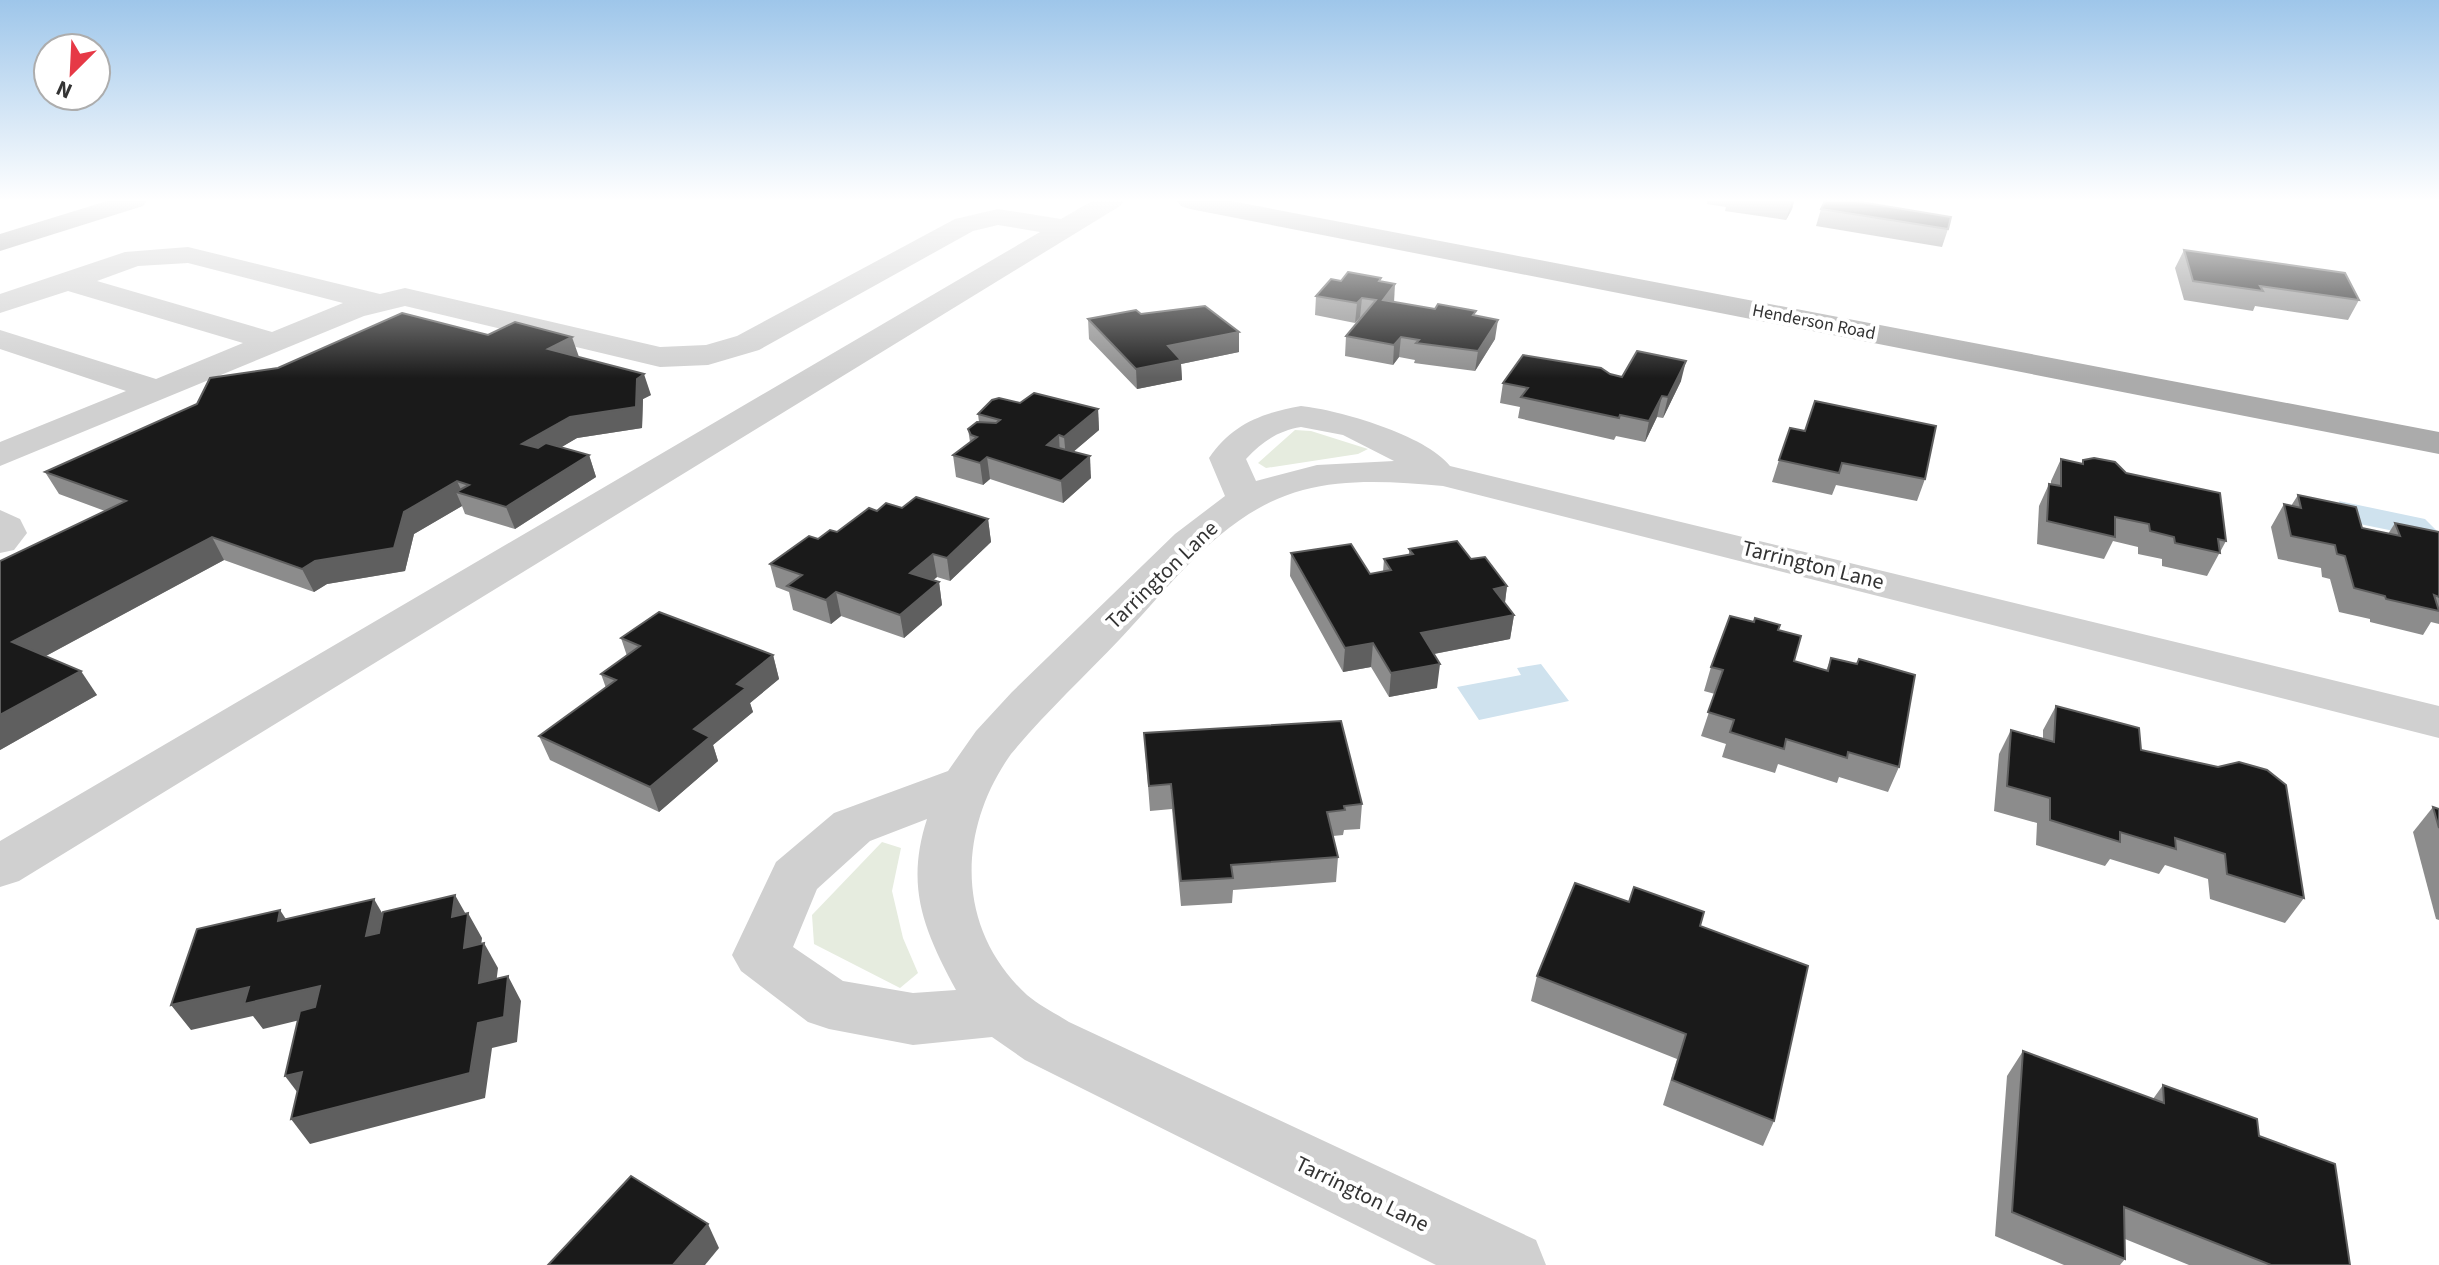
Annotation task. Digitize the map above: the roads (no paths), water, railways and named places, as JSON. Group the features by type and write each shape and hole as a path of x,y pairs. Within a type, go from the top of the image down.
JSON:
{"main road":[{"name":"Henderson Road","path":"1495,260 2439,443"}],"street":[{"path":"0,304 129,260"},
{"path":"208,260 380,303"},
{"path":"6,447 157,390 354,309 405,297 660,357 708,355 748,343 900,260"},
{"path":"0,867 1012,260"},
{"path":"67,281 273,342"},
{"path":"0,339 157,390"},
{"path":"1246,500 1227,458 1238,443 1258,429 1294,416 1331,421 1380,436 1443,475"},
{"name":"Tarrington Lane","path":"1511,1265 1047,1041 1003,1011 967,957 946,903 944,865 950,828 966,784 1011,724 1189,543 1246,500 1279,485 1331,474 1387,469 1443,475 2439,722"},
{"path":"0,522 7,533 0,541"},
{"path":"966,784 852,827 795,877 761,955 829,1004 913,1019 1003,1011"}],"water":[{"path":"2339,501 2425,519 2439,533 2433,539 2345,521"},
{"path":"1541,664 1569,701 1479,720 1457,687 1521,675 1517,668"}]}
